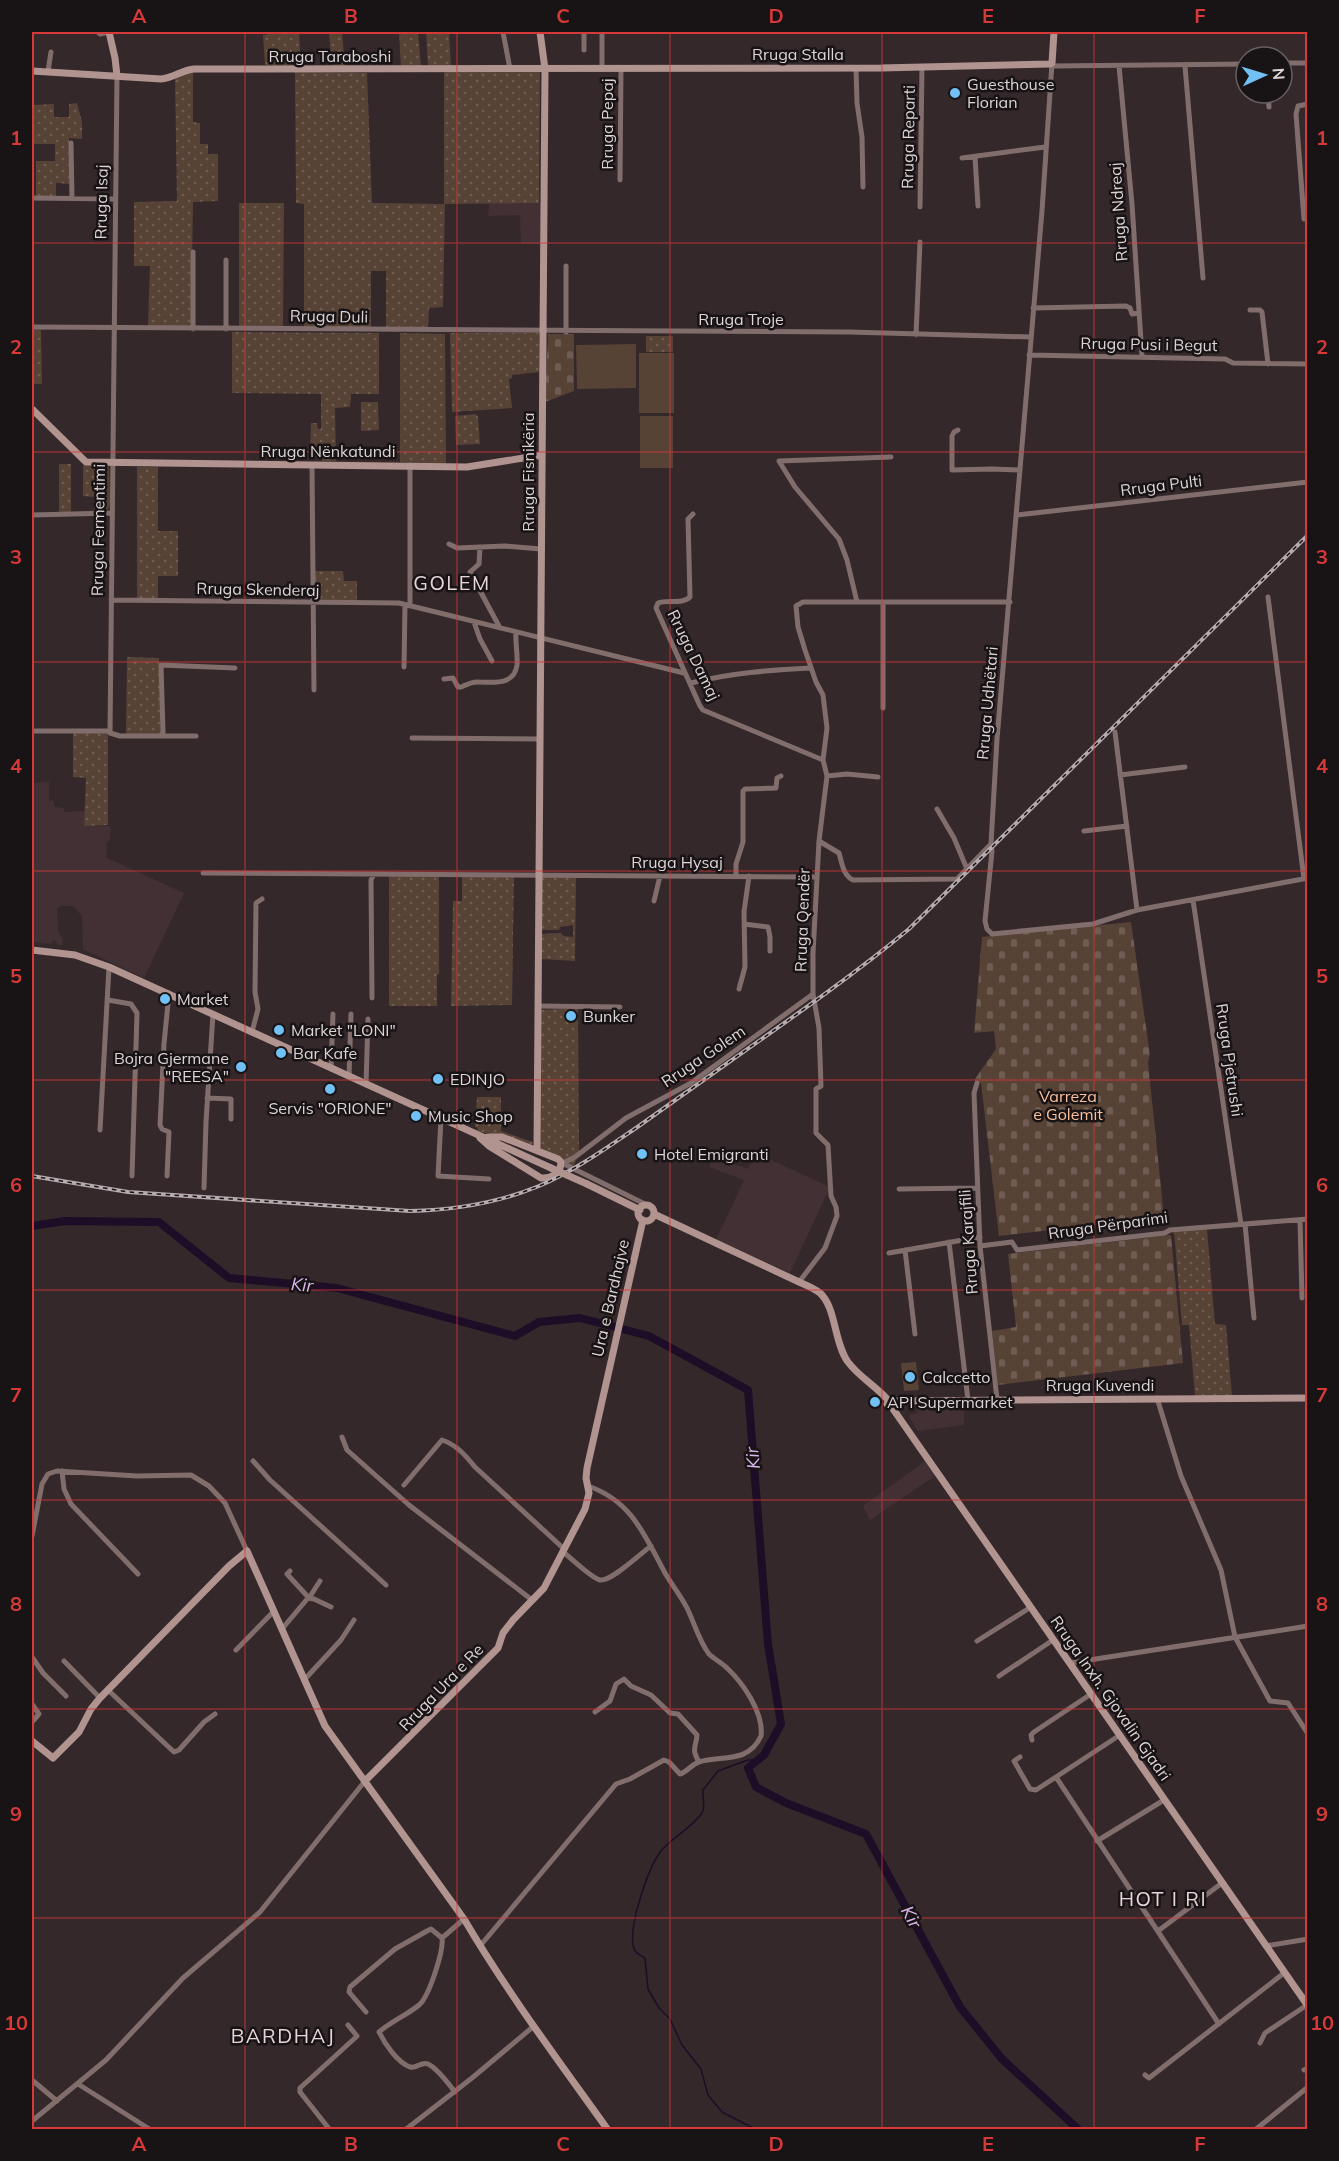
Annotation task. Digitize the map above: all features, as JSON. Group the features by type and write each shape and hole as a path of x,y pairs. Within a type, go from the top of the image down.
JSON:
{"street":[{"path":"98,32 100,34 109,32 116,58 117,75"},
{"path":"503,32 510,69"},
{"name":"Rruga Fisnikëria","path":"537,1150 545,69 540,32"},
{"path":"584,32 584,50"},
{"path":"602,32 602,68"},
{"path":"1054,32 1052,65 1234,64"},
{"path":"48,71 51,52"},
{"name":"Rruga Stalla","path":"545,69 1052,65"},
{"name":"Rruga Udhëtari","path":"1052,65 1042,212 997,740 986,921 987,929 992,936 1093,924 1137,910"},
{"name":"Rruga Ndreaj","path":"1119,66 1142,356"},
{"path":"1185,66 1203,278"},
{"name":"Rruga Reparti","path":"920,207 922,67"},
{"name":"Rruga Pepaj","path":"620,180 621,68"},
{"path":"856,68 857,103 862,136 863,187"},
{"name":"Rruga Taraboshi","path":"32,71 165,79 189,69 545,69"},
{"name":"Rruga Isaj","path":"114,328 117,75"},
{"path":"1304,219 1296,114 1298,106 1308,104"},
{"path":"71,143 72,198"},
{"path":"962,158 1045,147"},
{"path":"975,157 978,206"},
{"path":"32,198 115,199"},
{"path":"916,335 920,242"},
{"path":"193,252 193,329"},
{"path":"226,260 226,329"},
{"path":"566,266 566,332"},
{"path":"1033,308 1126,306 1130,308 1132,314 1139,313"},
{"path":"1250,310 1262,312 1268,364"},
{"name":"Rruga Duli","path":"32,327 543,332"},
{"name":"Rruga Fermentimi","path":"110,732 114,328"},
{"name":"Rruga Troje","path":"543,332 849,332 1030,337"},
{"name":"Rruga Pusi i Begut","path":"1029,355 1142,356 1225,359 1233,363 1308,364"},
{"name":"Rruga Nënkatundi","path":"32,409 86,462 476,467 542,455"},
{"path":"958,430 952,436 952,470 1020,470"},
{"path":"856,602 847,560 839,539 795,487 779,461 891,457"},
{"path":"312,465 314,690"},
{"path":"404,667 408,606 410,465"},
{"name":"Rruga Pulti","path":"1017,515 1308,482"},
{"path":"32,515 112,513"},
{"name":"Rruga Damaj","path":"693,514 689,515 688,519 690,597 684,601 663,601 658,603 656,608 700,706 703,710 823,760"},
{"path":"449,544 457,548 541,549"},
{"path":"480,548 479,564 471,574 500,628"},
{"path":"1114,732 1137,910 1306,878 1268,597"},
{"name":"Rruga Skenderaj","path":"111,600 392,602 684,673"},
{"name":"Rruga Qendër","path":"799,1282 825,1248 837,1211 831,1196 828,1145 816,1133 816,1089 821,1086 821,1060 819,1028 813,994 816,877 827,776 823,760 827,728 826,707 810,668 798,627 796,606 803,602 1010,602"},
{"path":"883,603 883,708"},
{"path":"474,622 492,661"},
{"path":"444,679 453,678 460,687 476,682 494,683 510,678 517,665 516,632"},
{"path":"161,736 163,732 162,665 236,668"},
{"path":"691,683 714,677 810,668"},
{"path":"32,731 110,732 120,736 196,736"},
{"path":"412,738 540,739"},
{"path":"1120,775 1185,767"},
{"path":"827,776 847,774 878,777"},
{"path":"736,876 736,864 743,842 743,790 777,788 777,778 781,776"},
{"path":"937,809 954,838 967,869"},
{"path":"1084,831 1127,826"},
{"path":"819,841 839,853 845,873 853,880 957,879 991,844"},
{"path":"203,873 539,875"},
{"path":"372,998 371,880 374,874"},
{"name":"Rruga Hysaj","path":"539,875 816,877"},
{"path":"654,901 660,876"},
{"path":"739,989 745,968 744,924 749,876"},
{"path":"252,1032 258,1009 255,992 256,903 262,899"},
{"name":"Rruga Pjetrushi","path":"1193,900 1243,1224"},
{"path":"744,924 768,927 770,951"},
{"path":"32,950 75,955 169,993 640,1210"},
{"path":"100,1130 109,968"},
{"path":"167,1176 169,1132 162,1129 160,1125 169,993"},
{"name":"Rruga Golem","path":"562,1163 576,1157 626,1118 691,1083 813,994"},
{"path":"108,1000 131,1004 137,1013 132,1176"},
{"path":"538,1006 620,1006"},
{"path":"204,1188 213,1014"},
{"path":"332,1069 333,1014"},
{"path":"349,1077 351,1014"},
{"path":"366,1085 368,1019"},
{"name":"Rruga Karajfili","path":"977,1083 974,1093 980,1246 997,1399"},
{"path":"207,1098 231,1099 231,1119"},
{"path":"441,1118 438,1176 489,1179"},
{"path":"480,1137 502,1137 537,1150 649,1206 654,1214 651,1219 643,1220 639,1214 640,1210"},
{"path":"480,1137 489,1146 542,1178 557,1173 562,1163"},
{"path":"574,1168 577,1166 576,1157"},
{"path":"899,1190 977,1188"},
{"path":"640,1210 642,1207 649,1206"},
{"name":"Rruga Inxh. Gjovalin Gjadri","path":"654,1214 820,1293 824,1298 843,1355 858,1374 891,1402 1053,1640 1306,2003"},
{"name":"Rruga Përparimi","path":"980,1246 1011,1242 1017,1251 1165,1233 1170,1230 1308,1219"},
{"name":"Ura e Bardhajve","path":"607,1373 639,1229 643,1220"},
{"path":"1300,1221 1302,1298"},
{"path":"1243,1224 1254,1318"},
{"path":"889,1253 980,1238"},
{"path":"949,1242 968,1400"},
{"path":"905,1250 915,1334"},
{"name":"Rruga Ura e Re","path":"365,1781 498,1648 503,1634 544,1587 589,1500 587,1468 607,1373"},
{"path":"1157,1398 1181,1476 1221,1570 1235,1637 1270,1701 1288,1703 1308,1734"},
{"name":"Rruga Kuvendi","path":"891,1402 997,1399 1308,1398"},
{"path":"342,1437 347,1450 409,1504 532,1600"},
{"path":"404,1485 442,1440 462,1453 562,1549 596,1578 604,1580 613,1575 651,1546"},
{"path":"253,1461 270,1480 386,1585"},
{"path":"62,1471 64,1489 71,1504 138,1575"},
{"path":"32,1536 44,1479 48,1474 62,1471 79,1474 137,1476 191,1475 209,1486 225,1503 325,1726 464,1919 534,2026 608,2130"},
{"path":"480,1946 616,1784 630,1779 663,1760 669,1762 680,1774 699,1762 730,1758 748,1752 761,1736 761,1723 749,1698 736,1678 710,1654 686,1605 629,1511 603,1493 588,1486"},
{"path":"32,1741 53,1758 79,1732 91,1709 100,1698 229,1566 247,1551"},
{"path":"290,1571 287,1574 309,1598 331,1607"},
{"path":"282,1629 309,1598 320,1581"},
{"path":"976,1641 1031,1607"},
{"path":"236,1650 274,1611"},
{"path":"305,1679 340,1640 354,1620"},
{"path":"1070,1663 1308,1626"},
{"path":"999,1676 1053,1640"},
{"path":"32,1657 40,1670 66,1696"},
{"path":"64,1661 100,1698"},
{"path":"595,1712 610,1701 616,1684 624,1679 631,1686 651,1695 670,1713 678,1714 697,1735 693,1746 694,1754 699,1762"},
{"path":"108,1690 174,1752 179,1750 204,1722 215,1714"},
{"path":"1032,1740 1031,1735 1034,1732 1091,1694"},
{"path":"32,1704 39,1714 32,1722"},
{"path":"1020,1757 1014,1761 1030,1789 1035,1790 1120,1735"},
{"path":"1056,1778 1219,2024"},
{"path":"32,2121 106,2060 183,1978 260,1912 365,1781"},
{"path":"1097,1840 1164,1800"},
{"path":"1158,1931 1222,1883"},
{"path":"455,2092 429,2065 410,2067 402,2061 379,2032 421,2004 428,1992 442,1951 442,1938 464,1919"},
{"path":"366,2012 350,1992 350,1987 394,1949 427,1931 431,1929 442,1938"},
{"path":"1266,1946 1308,1939"},
{"path":"1145,2075 1149,2078 1284,1973"},
{"path":"1260,2043 1265,2033 1306,2003"},
{"path":"330,2130 300,2088 357,2036 348,2025"},
{"path":"405,2130 534,2026"},
{"path":"32,2080 57,2101"},
{"path":"78,2084 151,2130"},
{"path":"1255,2130 1308,2087"}],"shaded area":[{"path":"490,203 541,203 540,244 521,244 520,215 488,216"},
{"path":"49,782 49,801 53,800 55,807 63,808 65,812 84,811 85,825 110,826 110,840 106,843 107,858 184,893 144,978 83,949 82,916 73,906 60,906 57,909 58,930 63,939 62,945 58,945 53,940 51,944 32,942 32,783"},
{"path":"756,1153 830,1187 790,1273 716,1240 744,1180 709,1167 713,1157 748,1169"},
{"path":"964,1402 964,1425 918,1431 909,1417 910,1414 917,1414 917,1403"},
{"path":"925,1461 935,1476 870,1520 863,1506"}],"green space":[{"path":"299,32 301,66 265,65 263,35"},
{"path":"329,32 342,32 345,67 332,68"},
{"path":"399,32 418,32 421,66 401,67"},
{"path":"426,32 449,32 451,66 428,65"},
{"path":"540,70 539,203 445,204 443,307 429,308 428,329 386,328 386,271 371,271 371,329 304,329 304,204 296,203 295,72 367,73 372,203 444,204 444,72"},
{"path":"186,73 193,73 193,122 200,123 200,144 208,144 208,154 218,154 218,201 193,202 191,327 148,327 150,266 134,266 134,202 177,201 175,79"},
{"path":"77,103 82,122 82,139 69,138 70,184 56,183 56,197 36,196 36,161 55,161 55,144 33,144 34,105 54,104 54,117 69,117 69,104"},
{"path":"239,203 284,203 283,326 239,327"},
{"path":"32,329 41,330 42,384 32,384"},
{"path":"232,332 379,333 379,394 351,394 350,407 335,408 336,461 322,461 321,456 310,457 311,423 317,423 318,429 321,429 321,394 232,393"},
{"path":"400,333 445,334 446,464 400,462"},
{"path":"450,333 539,333 539,372 512,375 509,379 512,408 452,412"},
{"path":"548,334 574,334 574,391 545,402"},
{"path":"646,336 673,336 673,352 646,352"},
{"path":"636,344 636,388 577,389 576,345"},
{"path":"639,353 674,353 674,413 639,413"},
{"path":"361,402 378,402 379,430 361,431"},
{"path":"475,414 478,416 480,444 456,445 455,416"},
{"path":"640,416 673,416 673,468 640,468"},
{"path":"59,464 71,464 71,514 59,514"},
{"path":"83,465 109,467 110,504 108,510 94,512 94,497 83,496"},
{"path":"137,467 158,467 158,531 178,531 178,576 158,576 158,599 137,599"},
{"path":"314,571 343,571 344,581 357,581 357,601 314,600"},
{"path":"127,657 159,658 161,734 126,734"},
{"path":"73,733 108,733 108,825 84,826 86,778 73,777"},
{"path":"389,876 439,876 437,1006 389,1006"},
{"path":"462,876 514,876 512,1005 451,1006 453,901 462,901"},
{"path":"542,877 576,878 575,961 541,959 541,934 560,933 573,937 573,925 560,927 559,930 541,930"},
{"name":"Varreza e Golemit","path":"1131,922 1150,1055 1148,1062 1164,1217 999,1236 981,1083 975,1083 975,1079 996,1049 994,1031 974,1033 982,937"},
{"path":"578,1008 579,1154 573,1167 539,1147 540,1010"},
{"path":"477,1097 501,1097 501,1131 533,1142 532,1145 477,1131 478,1128 475,1127"},
{"path":"1207,1229 1215,1324 1226,1325 1232,1396 1195,1396 1189,1325 1182,1325 1174,1232"},
{"path":"1171,1235 1183,1363 998,1385 992,1331 1016,1327 1008,1254"},
{"name":"Calccetto","path":"916,1362 919,1390 904,1391 901,1363"}],"waterway":[{"name":"Kir","path":"32,1226 65,1221 159,1222 229,1278 337,1288 515,1336 539,1322 580,1318 649,1336 748,1390 768,1644 781,1724 764,1755 748,1768 756,1787 786,1803 866,1834 960,2007 1002,2059 1079,2130"},
{"path":"757,2130 722,2112 708,2095 701,2069 682,2045 670,2019 659,2008 648,1989 645,1958 634,1949 633,1928 640,1899 656,1859 661,1851 702,1813 703,1790 718,1771 748,1760 759,1760"},
{"path":"789,2130 797,2130"}],"railway":[{"path":"32,1176 128,1192 410,1211 443,1209 492,1201 523,1192 565,1174 636,1128 820,997 909,929 1308,535"}],"place":[{"name":"Guesthouse Florian","path":"955,93"},
{"name":"Market","path":"165,999"},
{"name":"Bunker","path":"571,1016"},
{"name":"Market \"LONI\"","path":"279,1030"},
{"name":"Bar Kafe","path":"281,1053"},
{"name":"Bojra Gjermane \"REESA\"","path":"241,1067"},
{"name":"EDINJO","path":"438,1079"},
{"name":"Servis \"ORIONE\"","path":"330,1089"},
{"name":"Music Shop","path":"416,1116"},
{"name":"Hotel Emigranti","path":"642,1154"},
{"name":"Calccetto","path":"910,1377"},
{"name":"API Supermarket","path":"875,1402"}],"district":[{"name":"GOLEM","path":"452,583"},
{"name":"HOT I RI","path":"1163,1899"},
{"name":"BARDHAJ","path":"283,2036"}]}
